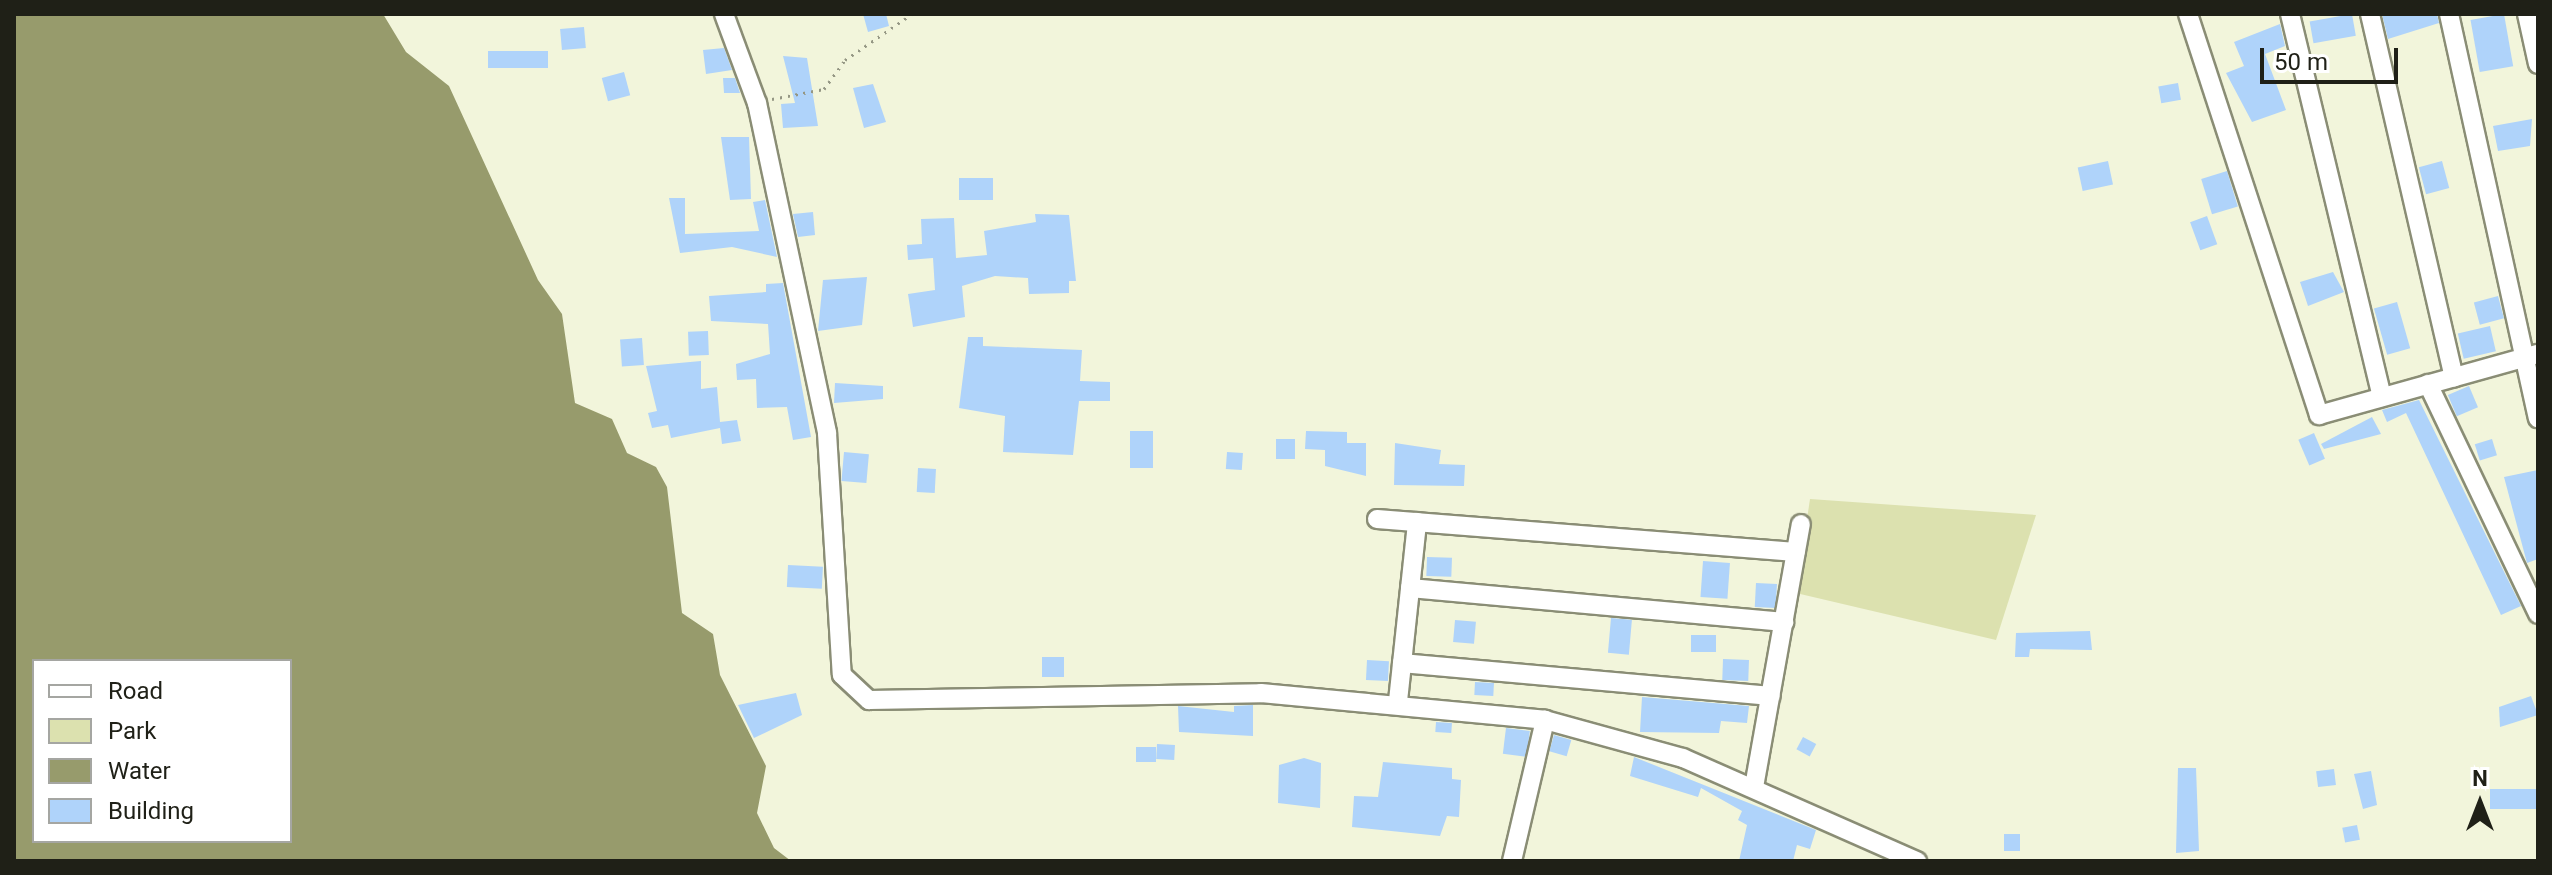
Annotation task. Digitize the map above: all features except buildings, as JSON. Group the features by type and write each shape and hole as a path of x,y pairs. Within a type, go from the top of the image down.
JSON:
{"street":[{"path":"724,14 757,103 827,433 847,684 869,700 1261,693 1398,701 1545,720 1754,787 1917,861"},
{"path":"2188,14 2319,415 2532,355"},
{"path":"2290,14 2382,397"},
{"path":"2370,14 2454,377"},
{"path":"2449,14 2532,355 2538,418"},
{"path":"2527,14 2538,64"},
{"path":"2428,384 2538,614"},
{"path":"1377,519 1796,552"},
{"path":"1398,701 1417,522"},
{"path":"1754,787 1801,524"},
{"path":"1410,588 1784,622"},
{"path":"1402,663 1771,696"},
{"path":"1512,861 1545,720"}],"path":[{"path":"757,103 824,89 845,60 912,14"}],"green space":[{"path":"1810,499 2036,515 1996,640 1796,593"}],"water":[{"path":"14,14 383,14 406,52 449,86 538,280 562,314 575,403 612,419 627,453 656,467 667,487 682,613 713,634 720,675 766,766 757,813 774,848 791,861 14,861"}]}
